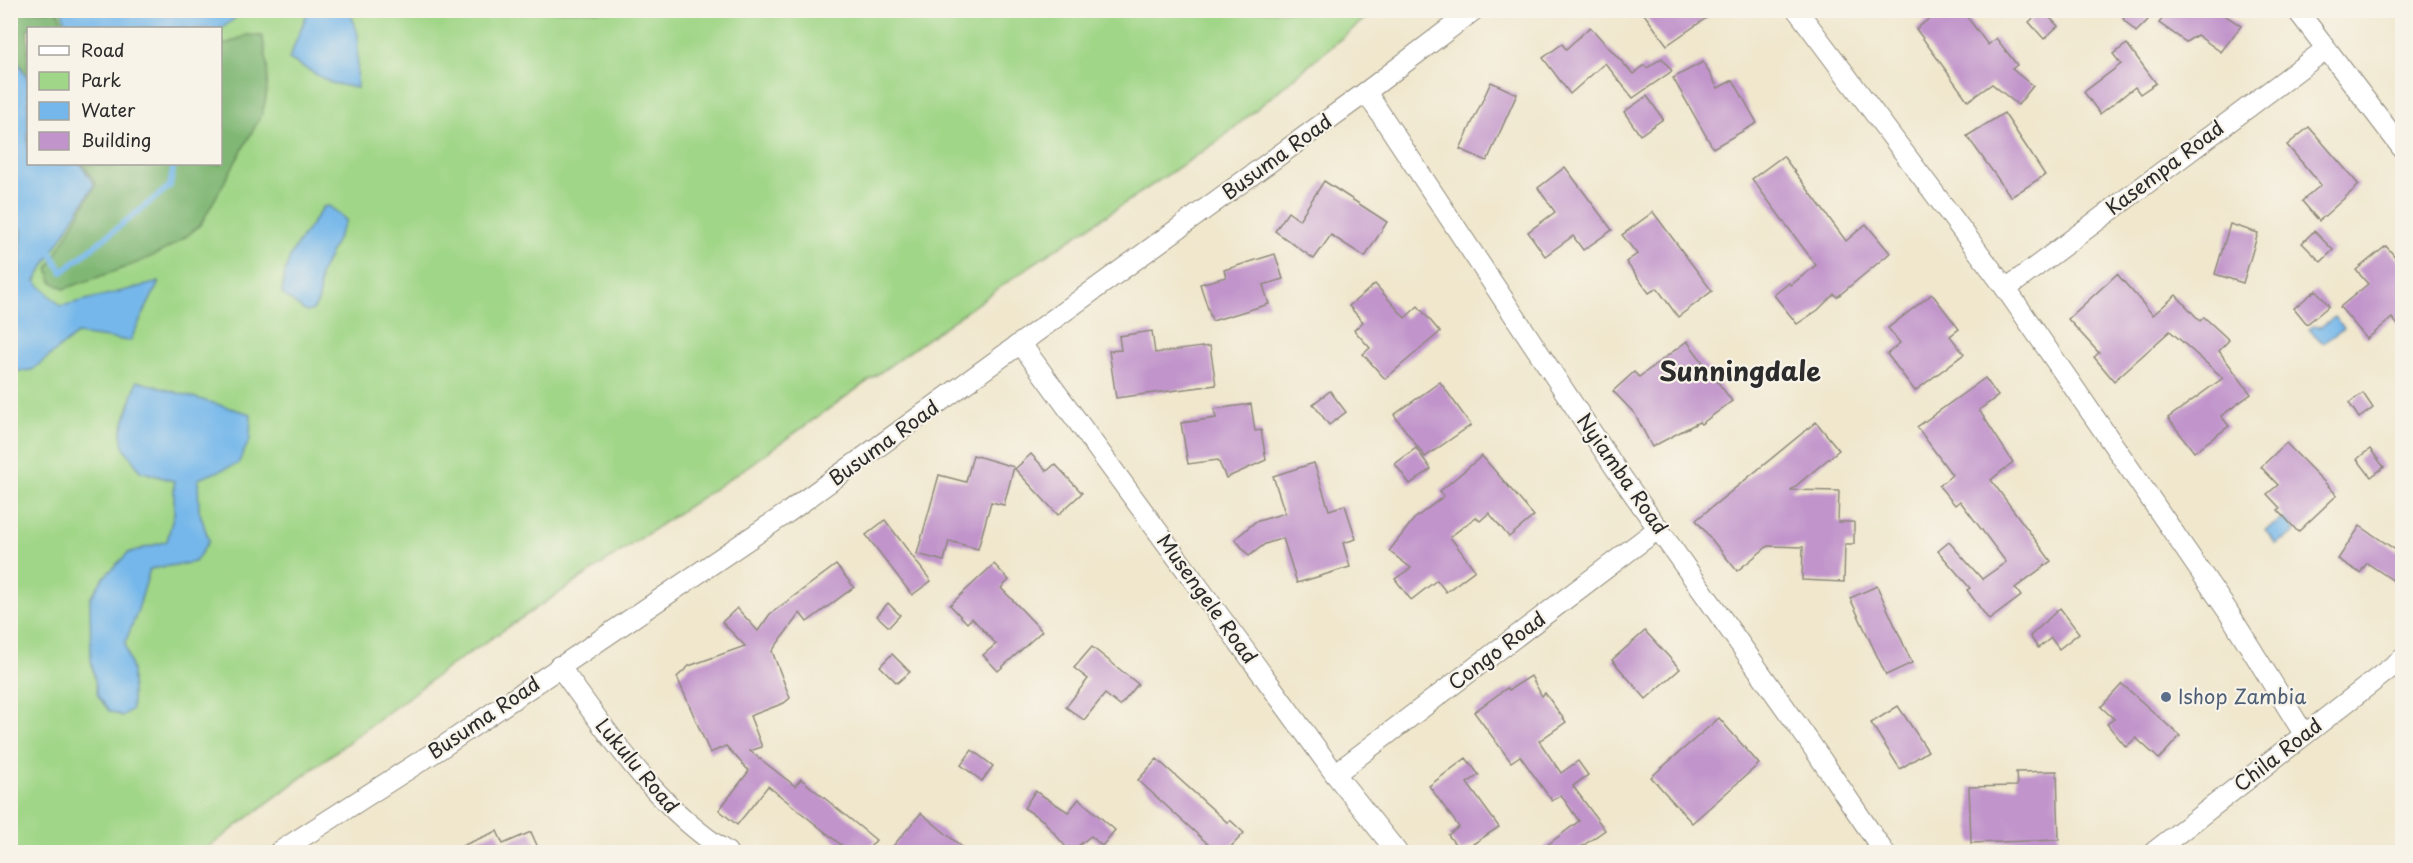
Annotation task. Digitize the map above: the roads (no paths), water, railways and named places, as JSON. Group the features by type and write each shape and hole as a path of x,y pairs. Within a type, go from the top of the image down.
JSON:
{"street":[{"name":"Busuma Road","path":"279,852 441,748 787,513 1022,344 1474,10"},
{"path":"1797,10 2006,289 2226,610 2304,734"},
{"path":"2297,10 2403,147"},
{"name":"Kasempa Road","path":"2006,289 2326,49"},
{"name":"Nyiamba Road","path":"1366,92 1618,472 1884,852"},
{"name":"Musengele Road","path":"1022,344 1335,774 1397,852"},
{"name":"Congo Road","path":"1335,774 1659,528"},
{"name":"Chila Road","path":"2154,852 2403,659"},
{"name":"Lukulu Road","path":"559,666 649,786 699,834 727,852"}],"water":[{"path":"62,10 244,11 222,28 66,27"},
{"path":"308,11 350,11 358,34 357,88 331,83 289,59"},
{"path":"18,62 27,77 27,165 82,165 94,185 35,281 61,306 159,282 130,341 77,334 32,370 11,372 11,280 19,281 22,229 10,228 10,64"},
{"path":"329,206 346,220 320,275 319,300 313,310 306,312 282,294 284,279 290,256 295,247 323,207"},
{"path":"2335,317 2344,328 2323,343 2309,329 2313,326 2320,327"},
{"path":"137,381 251,414 250,439 238,464 198,479 199,510 209,541 195,562 150,569 125,643 132,671 132,709 122,716 109,711 98,696 91,660 90,599 103,578 128,553 167,541 174,513 174,481 140,471 123,446 121,433"},
{"path":"2287,517 2295,533 2276,544 2265,530"}],"waterway":[{"path":"48,247 62,272 170,186 174,165"}],"place":[{"name":"Ishop Zambia","path":"2166,697"}],"district":[{"name":"Sunningdale","path":"1740,372"}]}
